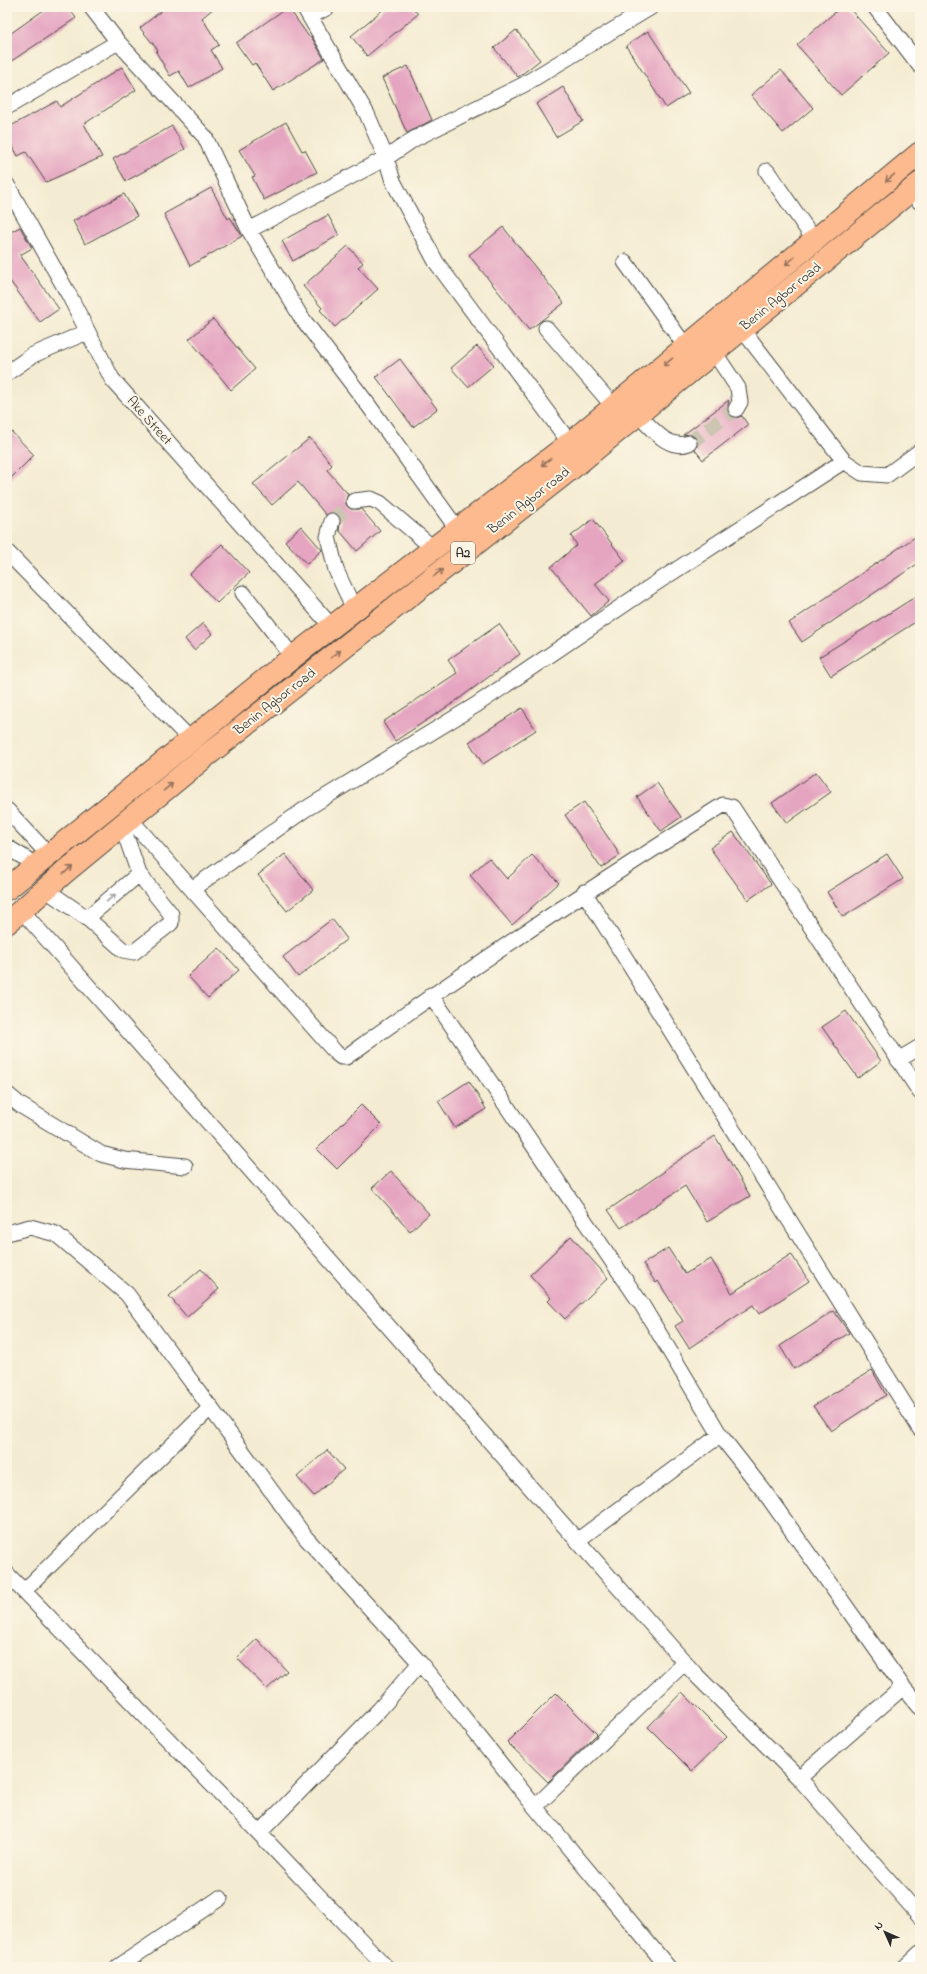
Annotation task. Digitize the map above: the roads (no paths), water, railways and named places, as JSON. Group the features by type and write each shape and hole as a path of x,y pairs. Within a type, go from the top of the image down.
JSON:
{"highway":[{"name":"Benin Agbor road","path":"7,889 42,859 293,657 570,443 920,153"},
{"name":"Benin Agbor road","path":"14,917 206,756 638,415 742,329 917,192"}],"street":[{"path":"91,7 118,42 205,137 249,230 301,317 369,406 458,530"},
{"path":"328,7 308,11 367,114 386,158 393,181 436,262 570,443"},
{"path":"249,230 386,158 414,139 523,84 651,7"},
{"path":"874,7 920,66"},
{"path":"7,107 118,42"},
{"path":"767,171 815,241"},
{"name":"Ake Street","path":"7,185 69,294 112,379 332,627"},
{"path":"625,262 686,347"},
{"path":"546,328 614,407"},
{"path":"742,329 844,461 862,473 887,475 920,451"},
{"path":"7,372 33,355 87,332"},
{"path":"714,352 738,388 740,402 736,409"},
{"path":"638,415 668,443 682,446 689,443"},
{"path":"192,889 304,810 476,705 656,583 844,461"},
{"path":"354,500 371,499 380,503 433,548"},
{"path":"332,522 328,537 336,570 354,609"},
{"path":"7,552 191,740"},
{"path":"243,592 293,657"},
{"path":"126,822 192,889 336,1053 341,1057 346,1057 431,995 584,892 723,805 728,805 732,807 920,1092"},
{"path":"7,810 42,859"},
{"path":"46,890 86,918 123,950 134,952 171,923 171,914 139,874 126,822"},
{"path":"7,847 42,859"},
{"path":"86,918 139,874"},
{"path":"584,892 920,1429"},
{"path":"14,917 578,1540 685,1662 799,1778 920,1916"},
{"path":"431,995 642,1305 720,1435 766,1494 903,1687 920,1707"},
{"path":"898,1060 920,1047"},
{"path":"7,1094 20,1105 101,1154 124,1160 185,1166"},
{"path":"7,1233 30,1227 56,1234 127,1294 306,1538 420,1663 535,1807 668,1967"},
{"path":"24,1591 211,1407"},
{"path":"578,1540 720,1435"},
{"path":"7,1574 259,1833 386,1967"},
{"path":"535,1807 685,1662"},
{"path":"259,1833 379,1710 420,1663"},
{"path":"799,1778 903,1687"},
{"path":"118,1967 220,1898"},
{"path":"905,1967 920,1953"}],"tunnel":[{"path":"689,443 736,409"},
{"path":"332,521 354,501"}]}
